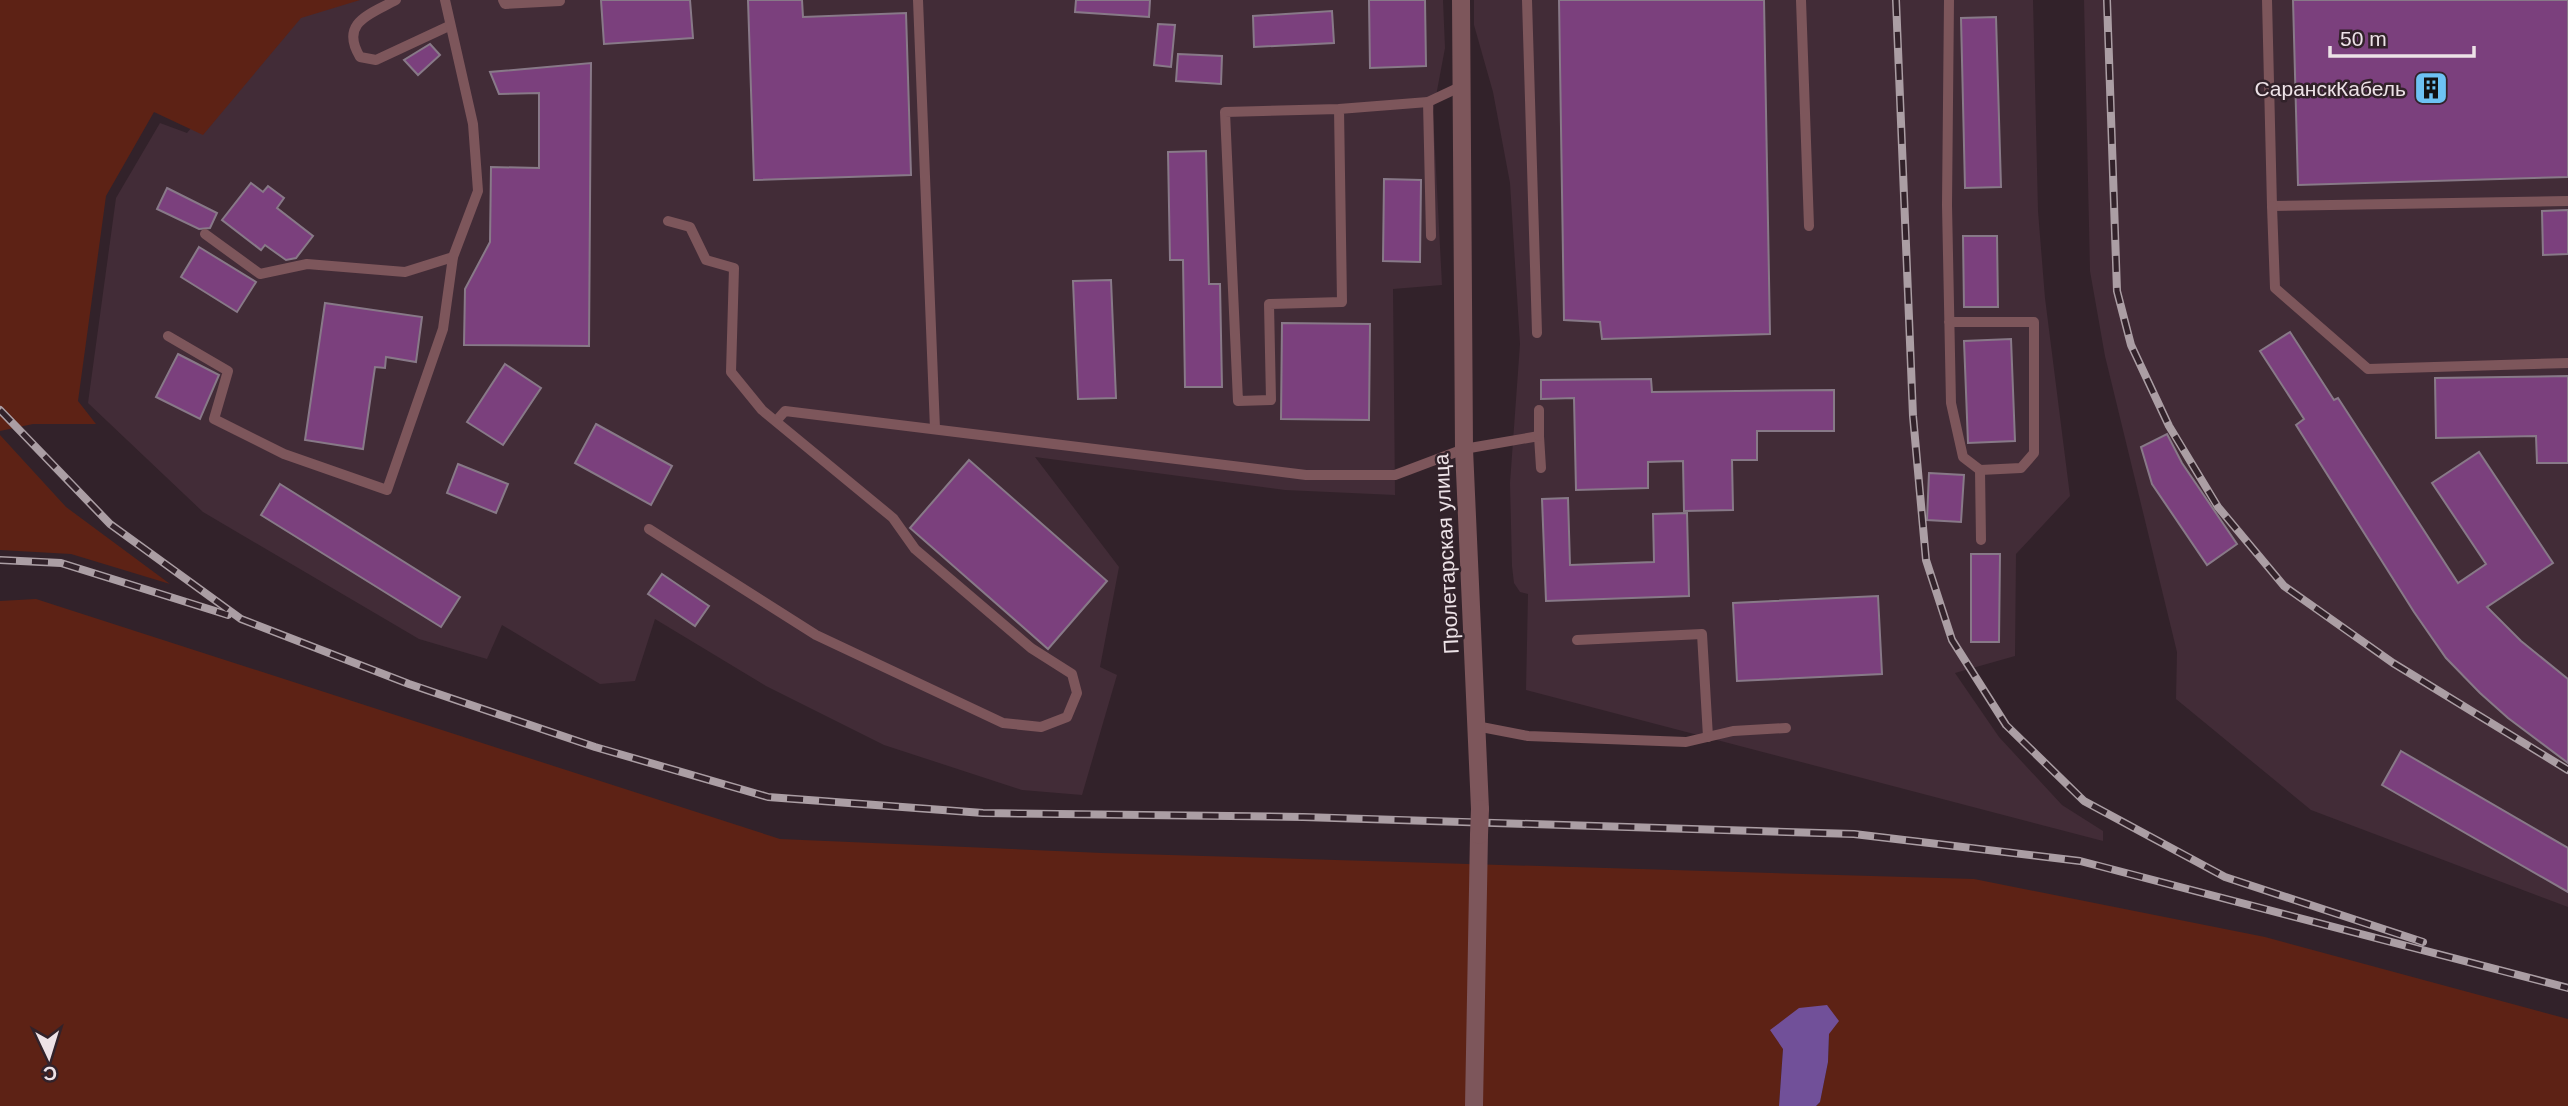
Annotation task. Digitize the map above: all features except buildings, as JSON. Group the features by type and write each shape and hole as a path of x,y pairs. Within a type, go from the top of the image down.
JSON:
{"street":[{"name":"Пролетарская улица","path":"1461,0 1464,449 1479,809 1474,1106"}],"lane":[{"path":"396,0 366,15 355,28 352,44 360,57 376,60 449,26"},
{"path":"169,336 228,371 214,419 284,454 387,490 443,330 453,257 478,191 473,124 444,0"},
{"path":"503,0 505,4 560,1"},
{"path":"918,0 934,429"},
{"path":"1527,0 1537,333"},
{"path":"1801,0 1809,226"},
{"path":"1949,0 1950,322 1951,403 1963,457 1980,470 2021,468 2034,453 2034,322 1950,322"},
{"path":"2267,0 2275,288 2368,369 2568,363"},
{"path":"1339,109 1342,302 1269,304 1271,400 1238,401 1225,112 1339,109 1428,102 1462,86"},
{"path":"1428,102 1432,236"},
{"path":"2272,206 2568,201"},
{"path":"649,529 816,635 1003,723 1041,727 1067,717 1077,693 1072,674 1031,648 915,549 893,518 762,410 731,372 734,268 706,260 691,227 668,221"},
{"path":"205,234 260,274 307,264 405,272 453,257"},
{"path":"1539,410 1541,468"},
{"path":"777,420 785,411 1307,475 1395,475 1464,449 1539,436"},
{"path":"1980,470 1981,540"},
{"path":"1577,639 1702,634 1708,737"},
{"path":"1476,726 1528,736 1686,742 1733,731 1786,728"}],"shaded area":[{"path":"0,0 360,0 301,18 203,135 154,112 106,196 78,401 96,424 33,424 0,431"},
{"path":"319,0 1443,0 1445,48 1433,112 1442,285 1393,289 1395,495 1285,490 1035,457 1119,567 1100,667 1117,675 1082,795 1022,790 884,745 766,686 655,619 635,681 600,684 502,625 487,659 419,639 203,512 88,403 116,198 160,123 187,133 284,13"},
{"path":"1474,0 2033,0 2038,211 2045,298 2070,496 2016,554 2015,656 1955,673 1999,737 2062,805 2103,831 2103,841 1526,690 1528,594 1520,592 1514,583 1512,566 1510,483 1520,344 1510,183 1493,92 1474,25"},
{"path":"2084,0 2568,0 2568,907 2311,810 2176,699 2177,652 2105,356 2090,271"},
{"path":"0,435 66,507 170,584 71,554 0,550"},
{"path":"36,599 780,839 1102,853 1974,879 2265,937 2568,1019 2568,1106 1816,1106 1820,1102 1828,1062 1829,1034 1783,1049 1779,1106 0,1106 0,601"},
{"path":"1827,1005 1839,1021 1829,1034 1828,1062 1820,1102 1816,1106 1779,1106 1783,1049 1770,1030 1799,1008"}],"railway":[{"path":"1896,0 1913,416 1926,560 1952,640 2006,725 2084,801 2225,877 2423,942"},
{"path":"2107,0 2117,291 2131,345 2169,426 2218,507 2284,586 2393,663 2568,770"},
{"path":"0,410 110,524 241,619 409,684 595,747 768,797 983,813 1303,817 1854,834 2080,861 2568,988"},
{"path":"0,560 61,563 228,615"}],"place":[{"name":"СаранскКабель","path":"2431,88"}]}
